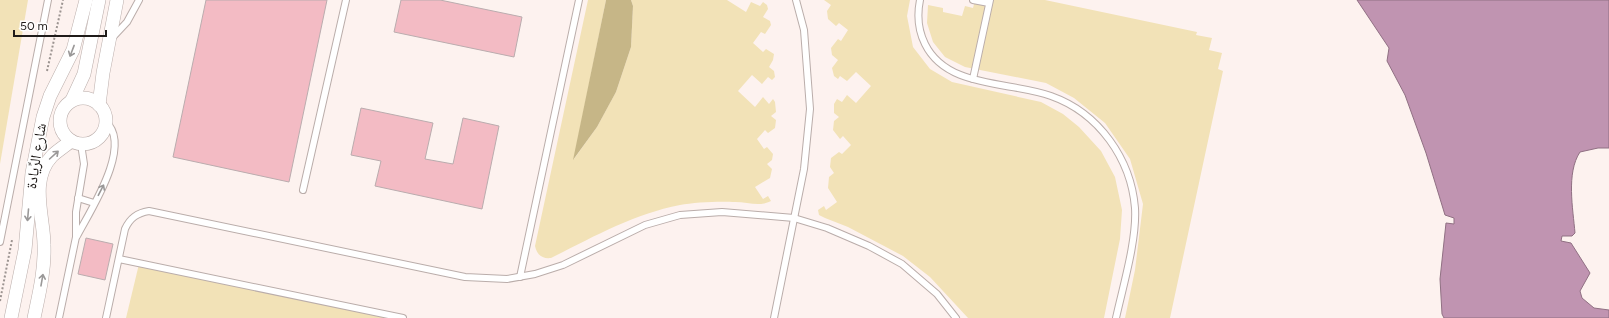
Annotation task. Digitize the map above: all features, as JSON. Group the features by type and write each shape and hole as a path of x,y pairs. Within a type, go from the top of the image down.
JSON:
{"street":[{"name":"شارع الرِّيادة","path":"11,318 25,250 32,173 42,117 50,96 73,50 86,0"},
{"path":"72,100 84,74 99,0"},
{"path":"99,105 101,83 117,0"},
{"path":"84,98 89,99 99,105 106,116 104,130 101,136 88,144 76,143 65,136 61,130 60,116 66,104 72,100 84,98"},
{"name":"شارع الرِّيادة","path":"34,318 42,280 44,259 39,196 41,176 51,156 76,143"}],"lane":[{"path":"0,242 48,0"},
{"path":"109,42 127,22 139,0"},
{"path":"303,190 346,0"},
{"path":"520,277 579,0"},
{"path":"774,318 804,169 810,109 804,30 796,0"},
{"path":"920,0 918,13 919,28 931,54 938,62 954,73 973,79 1038,92 1066,102 1090,119 1106,135 1118,153 1128,173 1133,194 1135,224 1116,318"},
{"path":"973,0 989,2 973,79"},
{"path":"76,237 107,176 114,151 114,135 110,126 106,122"},
{"path":"59,318 76,237 76,212 84,164 76,143"},
{"path":"78,198 94,203"},
{"path":"106,318 127,224 136,215 149,211 465,277 493,279 520,277 535,274 563,265 634,230 662,219 680,215 722,212 794,218 827,228 862,243 902,264 938,294 956,318"},
{"path":"119,259 403,318"}],"shaded area":[{"path":"0,0 28,0 0,164"},
{"path":"588,0 606,0 574,159 597,127 616,92 631,47 633,6 631,0 727,0 746,12 751,2 760,6 763,2 767,5 768,9 763,17 770,21 771,25 765,34 761,32 753,43 763,52 766,49 774,54 773,60 769,67 774,71 775,77 772,80 768,77 762,84 752,75 738,91 755,107 763,97 769,104 773,99 775,102 776,112 771,116 776,120 775,128 768,133 765,130 757,139 764,149 767,147 773,154 772,160 767,164 772,169 770,178 755,187 763,199 768,196 771,201 763,204 716,202 680,205 630,220 598,234 551,258 545,258 537,252 535,246"},
{"path":"606,0 631,0 633,6 631,47 616,92 597,127 573,160"},
{"path":"824,0 910,0 907,16 913,47 930,69 952,82 1041,102 1063,114 1079,127 1101,151 1115,177 1122,210 1120,239 1104,318 968,318 930,277 903,256 848,227 819,215 818,210 824,206 826,210 837,202 828,188 829,177 834,173 830,167 831,158 839,152 842,154 851,145 843,136 840,139 833,130 834,121 839,117 834,113 834,104 837,99 842,102 847,95 856,103 871,86 856,72 847,81 840,76 838,79 834,76 832,68 838,60 832,55 831,48 838,39 841,41 848,30 839,23 836,26 828,19 827,11 831,5"},
{"path":"975,0 1045,0 1197,32 1196,35 1212,38 1209,50 1222,53 1218,69 1223,71 1170,318 1125,318 1135,270 1143,204 1130,159 1105,123 1074,98 1046,83 965,67 945,57 933,42 927,23 928,5 943,8 943,12 962,16 965,6 973,8"},
{"path":"1357,0 1609,0 1609,148 1598,148 1580,152 1573,170 1572,181 1572,202 1575,233 1572,236 1562,236 1561,241 1571,243 1590,273 1580,291 1582,298 1594,308 1609,310 1609,318 1444,318 1442,314 1440,279 1446,223 1454,224 1454,218 1445,215 1426,153 1405,95 1387,61 1389,48"},
{"path":"139,264 403,318 126,318"}],"building":[{"path":"206,0 327,0 289,182 173,157"},
{"path":"401,0 440,0 522,17 514,57 394,32"},
{"path":"361,108 433,123 425,159 453,164 463,118 499,126 482,209 375,186 381,161 351,155"},
{"path":"86,238 113,244 105,280 78,274"}]}
